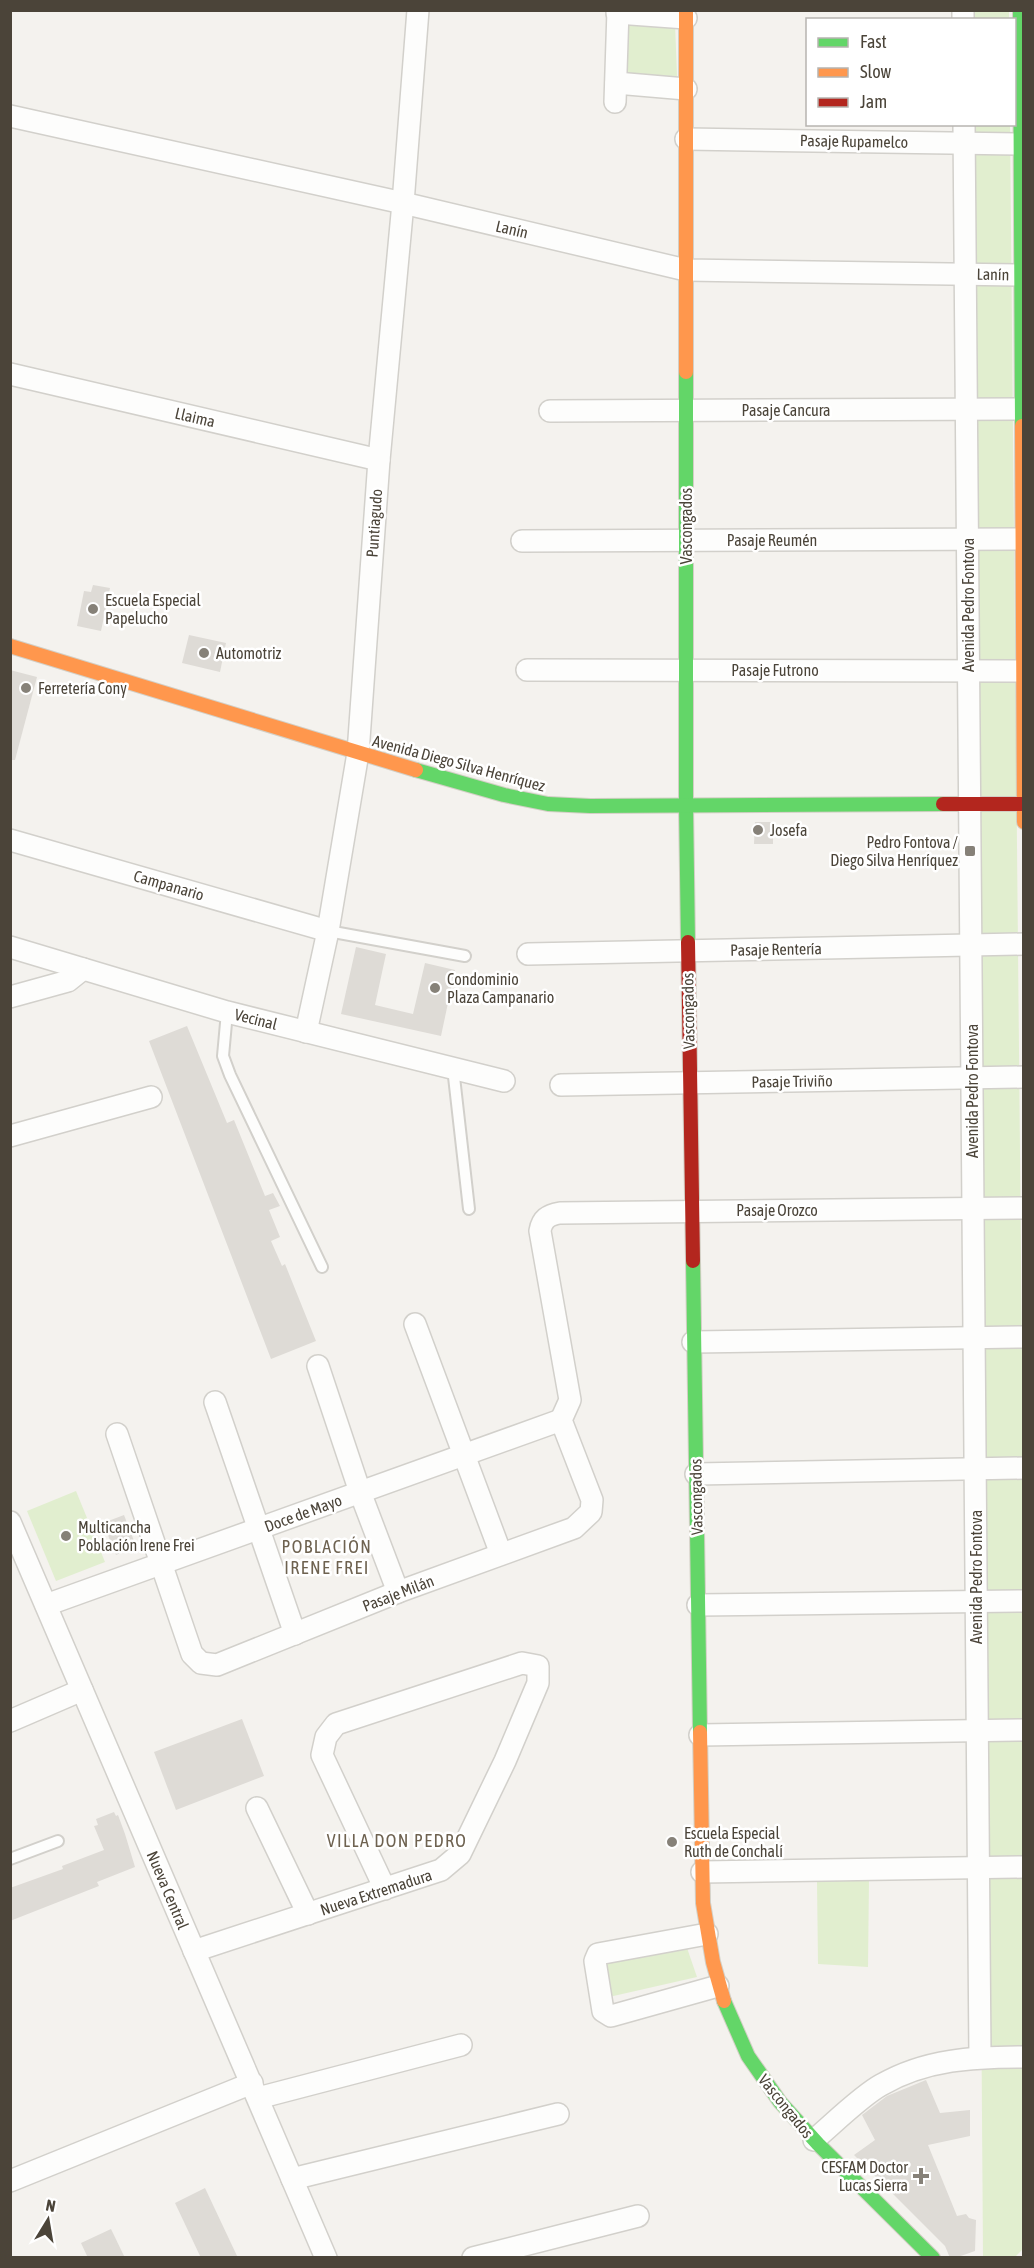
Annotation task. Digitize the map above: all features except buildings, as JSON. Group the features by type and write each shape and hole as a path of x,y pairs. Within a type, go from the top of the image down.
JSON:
{"street":[{"name":"Puntiagudo","path":"306,1032 328,931 358,753 378,460 403,203 418,10"},
{"path":"1020,10 1023,822"},
{"name":"Vascongados","path":"686,89 615,93 617,12 686,14 687,951 702,1872 707,1934 718,1986 737,2033 759,2074 794,2120 920,2253"},
{"name":"Lanín","path":"10,116 403,203 686,270 1022,275"},
{"name":"Avenida Pedro Fontova","path":"964,133 980,2057"},
{"name":"Pasaje Rupamelco","path":"686,140 1022,133"},
{"name":"Llaima","path":"10,374 378,460"},
{"name":"Pasaje Cancura","path":"550,411 1022,409"},
{"name":"Pasaje Reumén","path":"522,541 1022,540"},
{"name":"Avenida Diego Silva Henríquez","path":"10,646 358,753 526,800 569,806 1023,804"},
{"name":"Pasaje Futrono","path":"527,669 1023,671"},
{"name":"Campanario","path":"10,840 328,931"},
{"name":"Pasaje Rentería","path":"528,954 1023,944"},
{"name":"Vecinal","path":"10,947 227,1012 504,1081"},
{"path":"10,997 62,983 74,978 83,969"},
{"name":"Pasaje Triviño","path":"561,1085 1023,1077"},
{"path":"10,1136 151,1097"},
{"name":"Pasaje Orozco","path":"561,1420 570,1400 540,1231 544,1220 553,1214 691,1210 1023,1208"},
{"path":"416,1324 501,1554"},
{"path":"693,1342 1023,1337"},
{"path":"318,1366 360,1492 398,1592"},
{"path":"215,1402 295,1634"},
{"name":"Doce de Mayo","path":"46,1605 561,1420"},
{"name":"Pasaje Milán","path":"161,1564 192,1654 201,1663 217,1665 398,1592 574,1528 591,1512 592,1500 561,1420"},
{"path":"117,1434 161,1564"},
{"path":"696,1474 1023,1468"},
{"name":"Nueva Central","path":"10,1522 326,2258"},
{"path":"698,1605 1023,1601"},
{"name":"Nueva Extremadura","path":"194,1951 441,1870 460,1854 505,1761 538,1683 538,1666 522,1664 336,1724 326,1737 322,1755 385,1888"},
{"path":"10,1721 82,1690"},
{"path":"700,1735 1023,1730"},
{"path":"257,1809 309,1914"},
{"path":"702,1872 1023,1867"},
{"path":"707,1934 598,1954 595,1961 603,2011 611,2016 718,1986"},
{"path":"10,2181 255,2090 462,2045"},
{"path":"814,2140 879,2086 917,2068 955,2059 1023,2057"},
{"path":"292,2179 558,2115"},
{"path":"473,2258 638,2216"}],"lane":[{"path":"328,931 465,956"},
{"path":"227,1012 223,1041 226,1066 322,1267"},
{"path":"453,1068 469,1209"},
{"path":"10,1859 58,1841"}],"green space":[{"path":"967,11 1009,11 1009,18 967,18"},
{"path":"624,19 675,23 677,76 620,75"},
{"path":"968,126 1010,126 1024,1565 1024,2248 1014,2258 983,2257"},
{"name":"Multicancha Población Irene Frei","path":"76,1491 105,1562 56,1581 27,1511"},
{"path":"869,1879 868,1967 818,1964 817,1882"},
{"path":"687,1948 697,1977 609,1997 601,1959"}],"traffic: fast":[{"path":"1020,10 1022,426"},
{"path":"686,372 688,942"},
{"path":"416,770 504,795 548,804 590,806 943,804"},
{"path":"693,1261 700,1732"},
{"path":"724,2001 748,2056 780,2102 818,2144 933,2258"}],"traffic: slow":[{"path":"686,10 686,372"},
{"path":"1022,426 1024,822"},
{"path":"10,646 416,770"},
{"path":"700,1732 703,1903 713,1962 724,2001"}],"traffic: jam":[{"path":"943,804 1024,804"},
{"path":"688,942 693,1261"}],"place":[{"name":"Escuela Especial Papelucho","path":"93,609"},
{"name":"Automotriz","path":"204,653"},
{"name":"Ferretería Cony","path":"26,688"},
{"name":"Josefa","path":"758,830"},
{"name":"Pedro Fontova / Diego Silva Henríquez","path":"970,851"},
{"name":"Condominio Plaza Campanario","path":"435,988"},
{"name":"Multicancha Población Irene Frei","path":"66,1536"},
{"name":"Escuela Especial Ruth de Conchalí","path":"672,1842"},
{"name":"CESFAM Doctor Lucas Sierra","path":"921,2176"}],"district":[{"name":"POBLACIÓN IRENE FREI","path":"327,1556"},
{"name":"VILLA DON PEDRO","path":"397,1840"}]}
